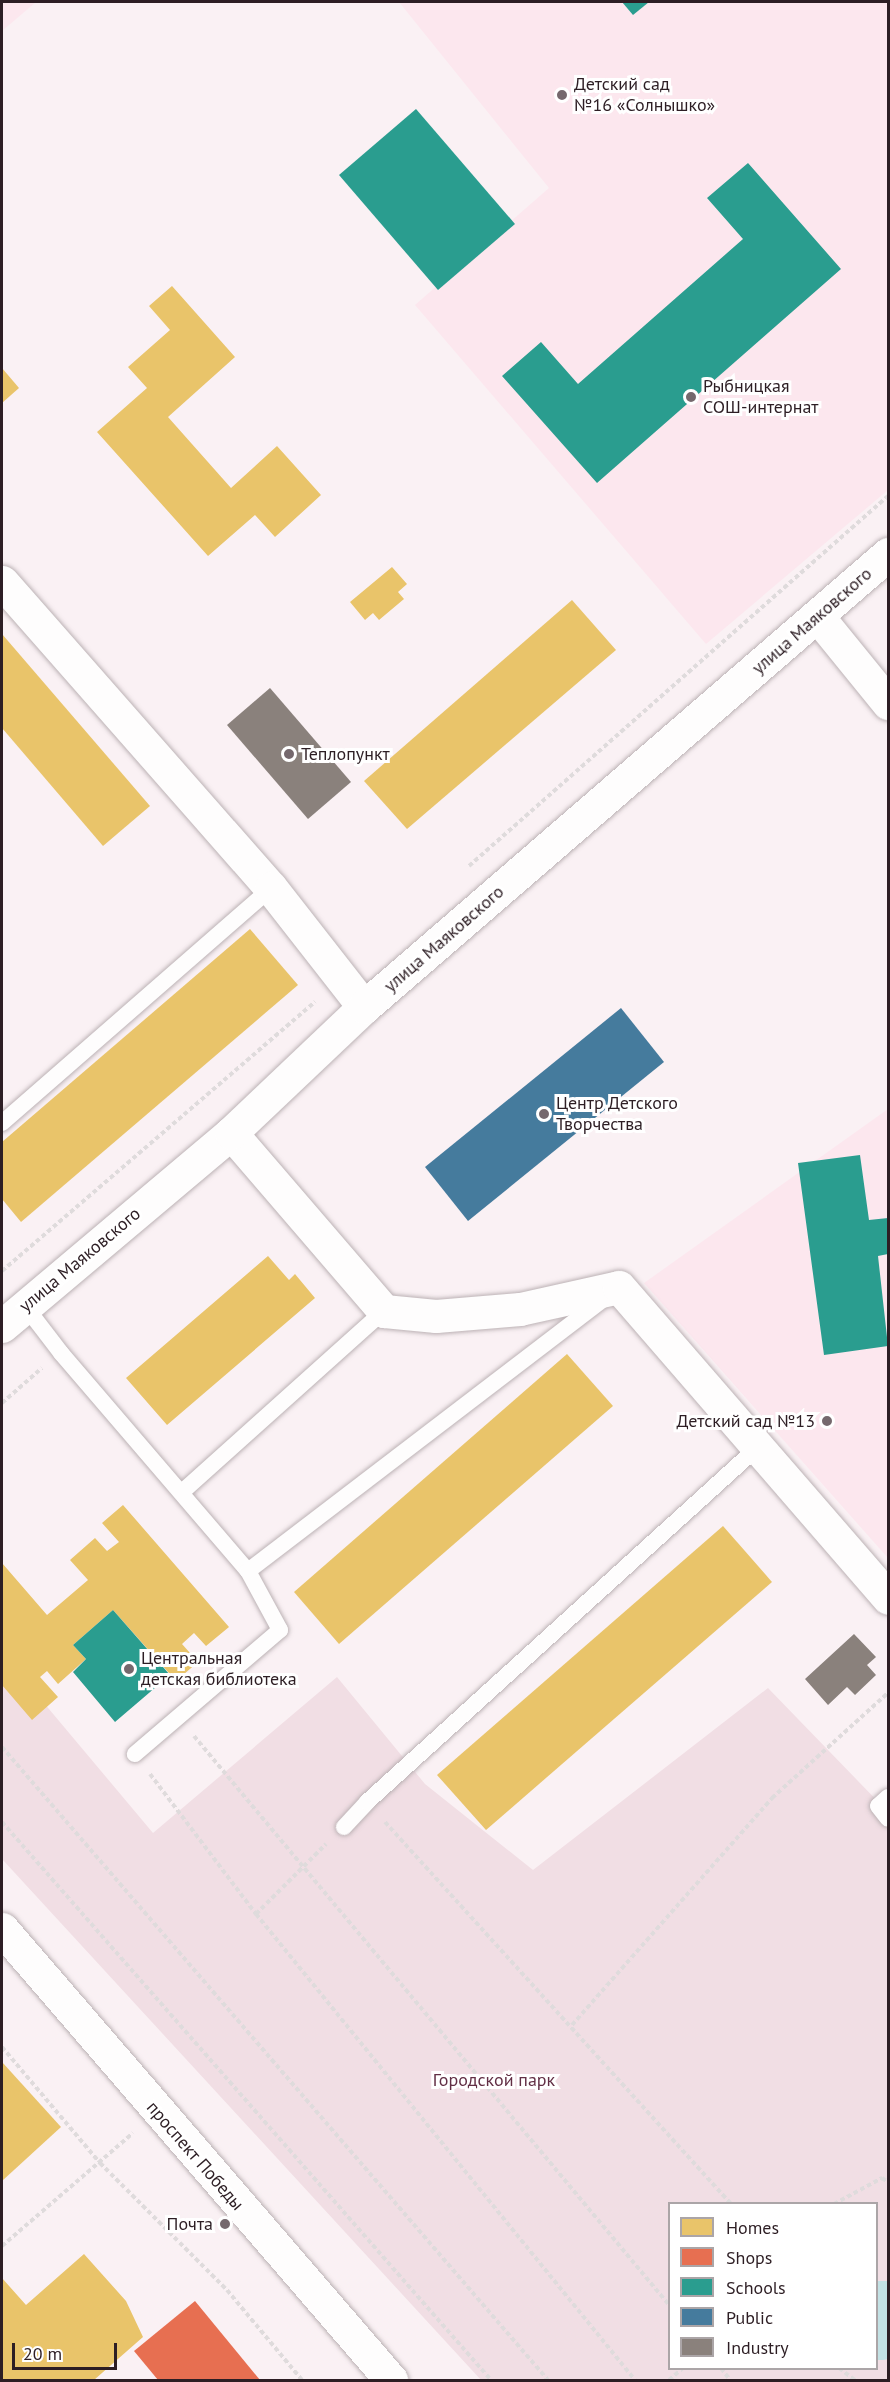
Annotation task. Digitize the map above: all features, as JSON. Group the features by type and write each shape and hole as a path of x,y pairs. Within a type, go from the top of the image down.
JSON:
{"street":[{"name":"улица Маяковского","path":"13,1316 231,1133 364,1007 818,617 888,554"},
{"path":"2,582 272,888 364,1007"},
{"path":"818,617 888,704"},
{"path":"231,1133 384,1311 436,1316 520,1310 619,1287 888,1598"},
{"name":"проспект Победы","path":"2,1929 156,2112 391,2380"}],"lane":[{"path":"2,1124 272,888"},
{"path":"248,1571 619,1287"},
{"path":"182,1492 384,1311"},
{"path":"13,1316 61,1353 182,1492 248,1571 280,1630 180,1720 135,1754"},
{"path":"344,1827 367,1802 758,1447"},
{"path":"888,1797 878,1806 888,1819"}],"path":[{"path":"468,868 888,496"},
{"path":"2,1271 343,978"},
{"path":"2,1403 61,1353"},
{"path":"572,2025 772,1798 888,1693"},
{"path":"180,1720 304,1864 668,2305"},
{"path":"2,1747 548,2380"},
{"path":"135,1754 256,1914 635,2380"},
{"path":"367,1802 572,2025 729,2202"},
{"path":"2,1822 491,2380"},
{"path":"256,1914 304,1864 344,1827"},
{"path":"2,2047 100,2163 227,2290 302,2380"},
{"path":"2,2246 156,2112"},
{"path":"838,2202 882,2178 888,2182"},
{"path":"669,2380 681,2370"},
{"path":"842,2370 855,2380"}],"shaded area":[{"path":"2,2 36,2 2,31"},
{"name":"Рыбницкая СОШ-интернат","path":"399,2 888,2 888,490 706,644 415,305 549,188"},
{"name":"Детский сад №13","path":"888,1109 888,1558 644,1283"}],"green space":[{"name":"Городской парк","path":"2,1653 153,1833 337,1677 425,1784 533,1870 768,1688 888,1812 888,2380 481,2380 2,1859"}],"water":[{"path":"878,2281 888,2281 888,2359 878,2360"}],"building: Homes":[{"path":"172,286 235,357 168,417 231,488 277,446 321,495 275,537 255,515 208,556 97,432 147,388 128,367 170,330 149,306"},
{"path":"2,368 19,388 2,403"},
{"path":"392,567 407,584 398,592 404,599 379,620 373,613 365,620 350,602"},
{"path":"572,600 616,650 407,829 364,781"},
{"path":"2,634 150,806 103,846 2,728"},
{"path":"250,929 298,985 21,1222 2,1199 2,1142"},
{"path":"268,1256 289,1280 295,1274 315,1298 167,1425 126,1378"},
{"path":"567,1354 613,1406 339,1644 294,1592"},
{"path":"123,1505 229,1627 206,1646 194,1633 182,1644 198,1662 176,1681 113,1610 73,1645 86,1659 58,1684 47,1671 40,1677 58,1697 32,1720 2,1685 2,1563 47,1615 88,1580 70,1560 95,1538 107,1551 119,1542 102,1523"},
{"path":"723,1526 772,1582 486,1830 437,1775"},
{"path":"2,2062 61,2127 2,2181"},
{"path":"84,2254 126,2301 143,2337 94,2380 2,2380 2,2278 26,2305"}],"building: Shops":[{"path":"195,2301 260,2380 158,2380 134,2351"}],"building: Schools":[{"path":"622,2 649,2 633,15"},
{"path":"416,109 515,224 438,290 339,175"},
{"path":"748,163 841,269 597,483 502,376 541,342 578,384 743,239 707,198"},
{"path":"860,1155 869,1220 888,1218 888,1254 878,1256 888,1346 824,1355 798,1163"},
{"path":"113,1610 170,1675 115,1722 73,1672 86,1659 73,1645"}],"building: Public":[{"name":"Центр Детского Творчества","path":"621,1008 664,1062 468,1221 425,1167"}],"building: Industry":[{"name":"Теплопункт","path":"270,688 351,782 308,819 227,725"},
{"path":"854,1634 876,1657 867,1665 876,1675 855,1695 847,1687 828,1705 805,1679"}],"place":[{"name":"Детский сад №16 «Солнышко»","path":"562,95"},
{"name":"Рыбницкая СОШ-интернат","path":"691,397"},
{"name":"Теплопункт","path":"289,754"},
{"name":"Центр Детского Творчества","path":"544,1114"},
{"name":"Детский сад №13","path":"827,1421"},
{"name":"Центральная детская библиотека","path":"129,1669"},
{"name":"Почта","path":"225,2224"}]}
